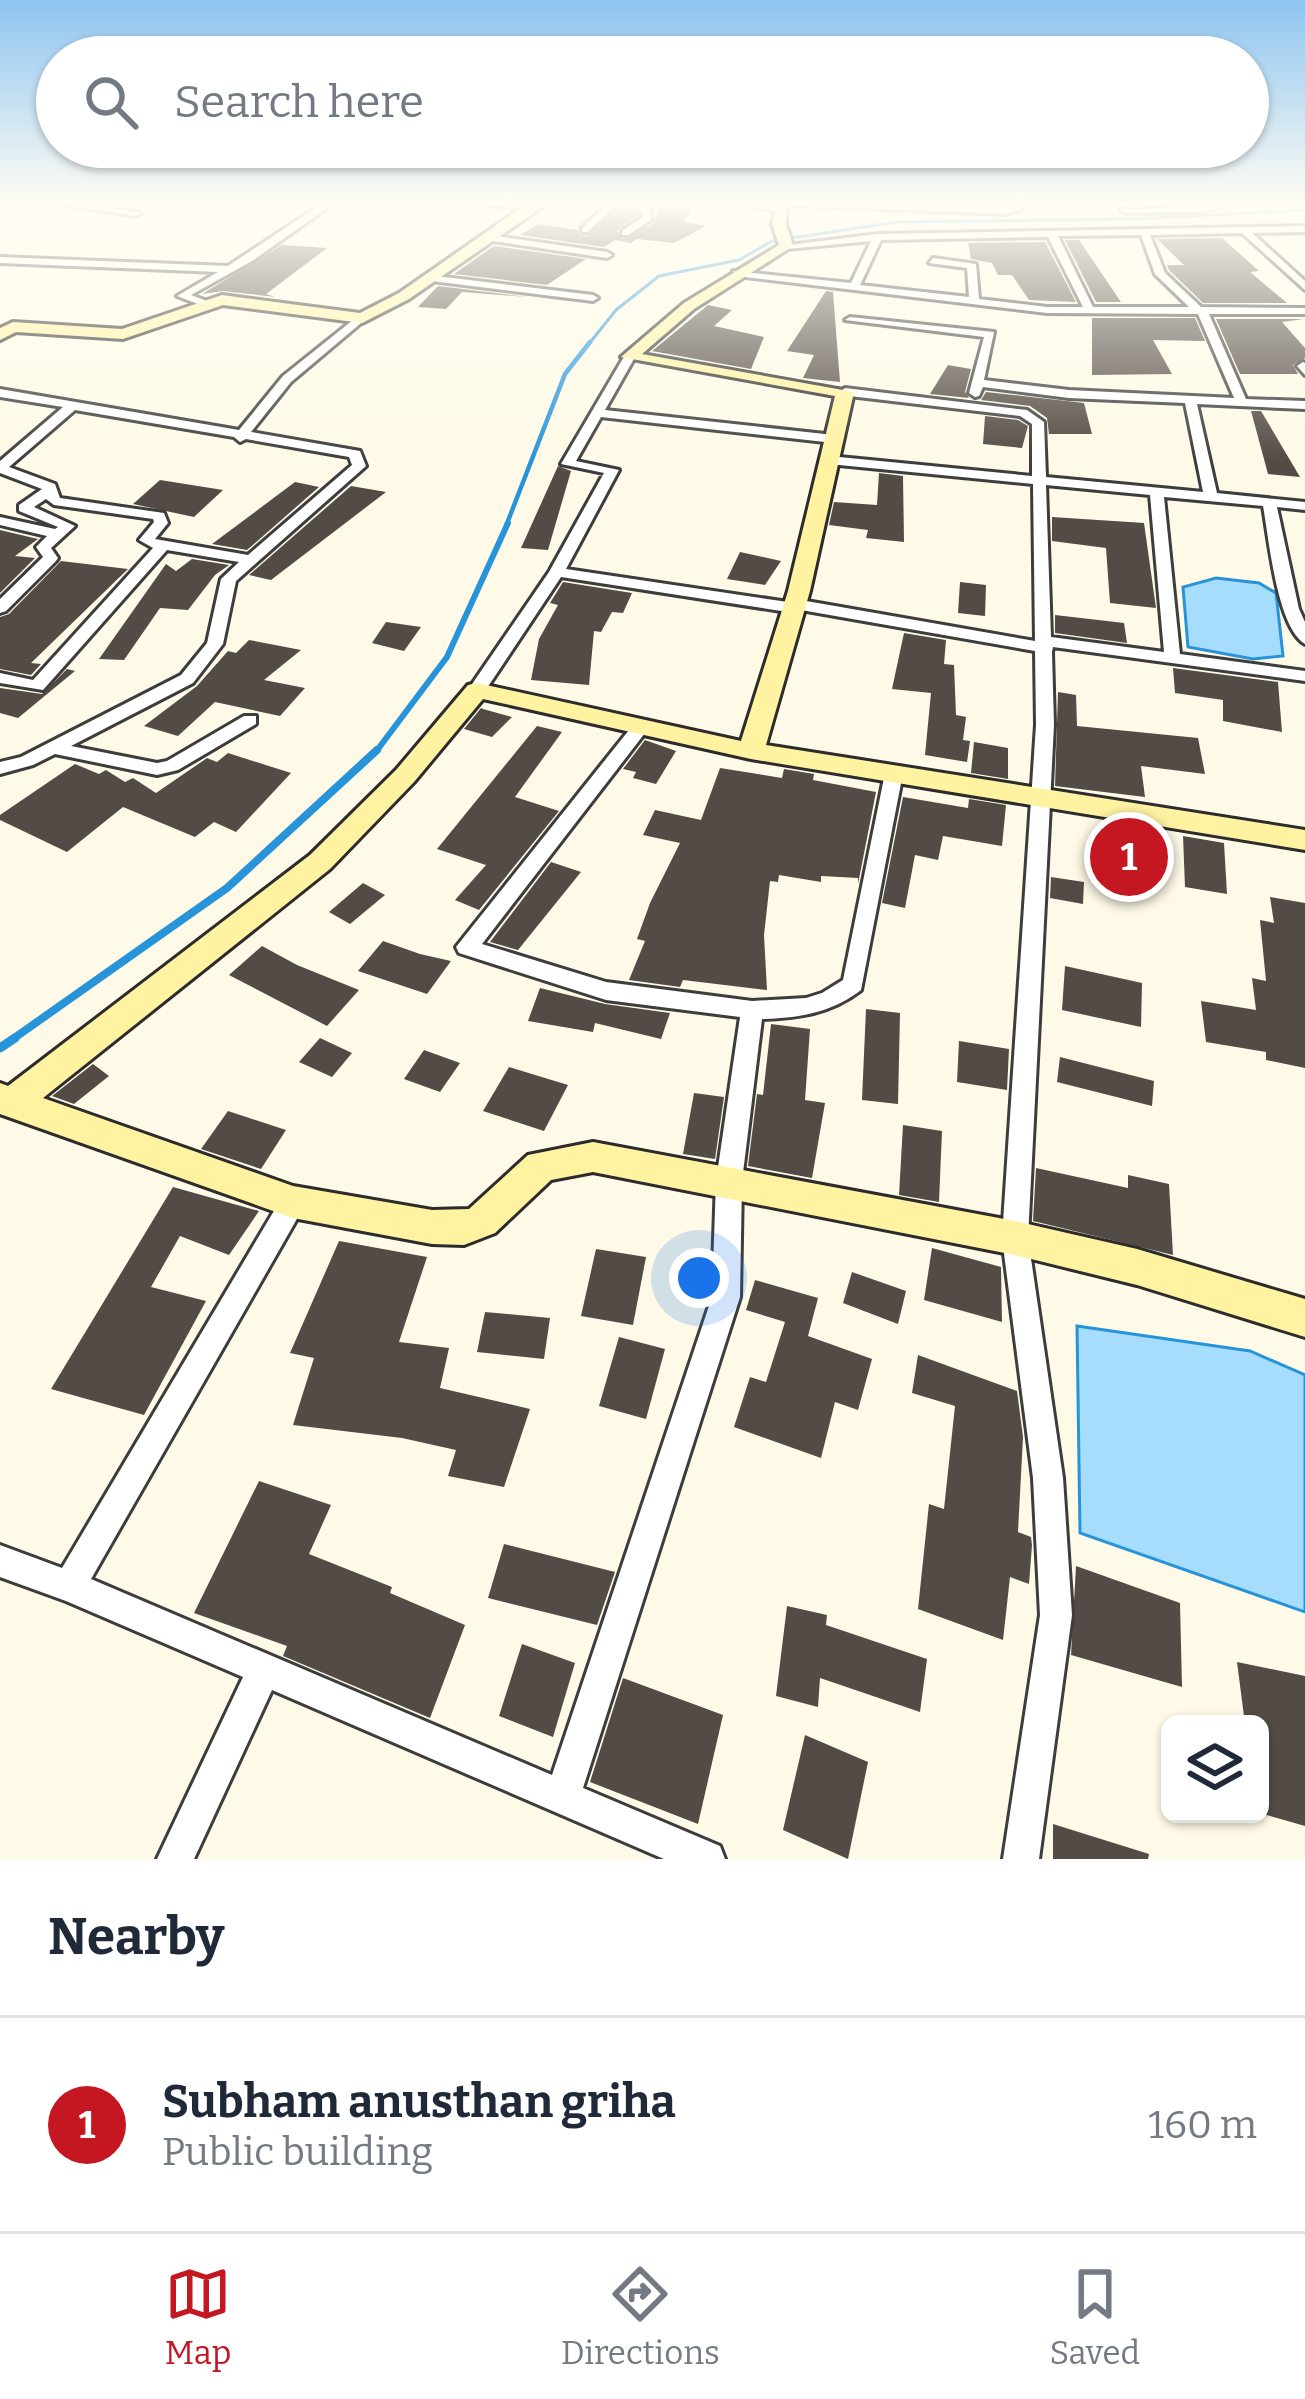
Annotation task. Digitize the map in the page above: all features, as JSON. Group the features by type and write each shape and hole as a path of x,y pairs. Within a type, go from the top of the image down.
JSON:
{"street":[{"path":"197,288 182,296 203,303"},
{"path":"241,438 287,380 362,319 412,288"},
{"path":"508,288 593,298"},
{"path":"5,1100 320,862 405,776 477,690 556,572 612,470 568,464 629,358 715,288"},
{"path":"862,288 974,298 1023,308 1305,311"},
{"path":"973,288 974,298"},
{"path":"1078,288 1090,311"},
{"path":"1175,288 1200,311 1241,401"},
{"path":"4,330 123,334 221,300 362,319"},
{"path":"850,320 990,334 971,406"},
{"path":"629,358 1035,417 1046,644 1042,800 1016,1238 1048,1478 1056,1615 1021,1859"},
{"path":"978,383 1070,394 1305,405"},
{"path":"751,752 794,606 845,392"},
{"path":"0,393 355,454 359,466 229,579 215,644 187,679 54,748 0,768"},
{"path":"1190,398 1210,497"},
{"path":"51,489 0,468 72,406"},
{"path":"596,413 833,439"},
{"path":"829,460 1305,506"},
{"path":"51,489 54,501 159,517 161,524 146,540 252,560"},
{"path":"0,608 51,558 43,547 68,523 24,508 51,489"},
{"path":"1157,492 1172,655"},
{"path":"1269,503 1291,609 1305,639"},
{"path":"0,521 56,534"},
{"path":"0,678 37,686 163,546"},
{"path":"556,572 1046,644 1172,655 1305,676"},
{"path":"477,690 751,752 1305,840"},
{"path":"54,748 157,769 172,766 250,720"},
{"path":"639,729 467,947 606,991 752,1010 811,1008 835,1000 853,984 894,773"},
{"path":"562,1799 726,1297 729,1181 752,1010"},
{"path":"5,1100 293,1202 399,1224 464,1228 482,1221 541,1166 592,1157 1016,1238 1137,1267 1305,1318"},
{"path":"69,1586 293,1202"},
{"path":"0,1561 69,1586 707,1859"},
{"path":"175,1859 263,1671"}],"water":[{"path":"1216,578 1259,583 1276,593 1283,656 1253,659 1188,647 1183,587"},
{"path":"1077,1326 1250,1351 1305,1375 1305,1612 1080,1533"}],"building":[{"path":"212,288 274,288 266,294 275,297 223,291 202,294"},
{"path":"436,288 528,297 462,292 446,309 418,307"},
{"path":"1021,288 1069,288 1076,302 1029,300"},
{"path":"1089,288 1111,288 1121,302 1096,302"},
{"path":"1187,288 1269,288 1287,303 1203,303"},
{"path":"826,291 833,292 840,382 803,378 814,355 787,351"},
{"path":"708,305 732,310 714,326 764,337 751,369 652,351"},
{"path":"1092,318 1195,318 1205,341 1153,340 1172,374 1092,375"},
{"path":"1216,319 1304,319 1282,322 1305,348 1305,358 1293,365 1298,374 1240,374"},
{"path":"948,365 971,369 965,392 969,398 930,394"},
{"path":"986,392 1084,403 1092,434 1049,434 1047,418 1030,406 981,400"},
{"path":"1251,411 1261,411 1300,477 1268,474"},
{"path":"985,416 1028,426 1022,448 983,444"},
{"path":"558,466 571,471 548,550 521,548"},
{"path":"879,473 903,476 904,542 866,538 868,530 829,525 834,502 877,505"},
{"path":"160,480 223,490 194,517 133,504"},
{"path":"295,482 319,487 247,550 212,544"},
{"path":"351,486 386,492 271,580 249,575"},
{"path":"1052,517 1144,523 1156,608 1110,603 1106,548 1052,541"},
{"path":"0,530 38,539 15,556 35,558 0,593"},
{"path":"740,552 781,561 765,585 727,579"},
{"path":"192,559 229,565 215,575 188,610 160,608 124,660 99,659 166,564 176,571"},
{"path":"61,561 128,569 31,663 41,664 31,675 0,669 0,617 9,614"},
{"path":"563,582 632,593 623,613 612,612 601,632 594,631 589,685 531,680 539,639 558,605 550,603"},
{"path":"960,582 986,585 985,616 958,613"},
{"path":"1055,615 1124,623 1127,643 1055,633"},
{"path":"386,622 421,627 404,651 372,643"},
{"path":"904,633 946,640 944,664 954,665 956,715 966,717 967,762 925,755 931,693 892,689"},
{"path":"249,640 301,650 264,680 305,688 280,716 215,702 178,736 144,726 197,686 228,651 236,653"},
{"path":"1173,668 1278,682 1282,732 1223,721 1223,700 1175,693"},
{"path":"67,669 75,671 18,718 0,713 0,688 42,694"},
{"path":"1058,692 1076,695 1077,726 1198,738 1205,774 1141,766 1145,797 1055,786"},
{"path":"481,708 512,717 492,737 464,729"},
{"path":"537,726 562,732 515,797 559,811 479,910 455,900 486,865 437,849"},
{"path":"645,740 676,751 656,784 633,778 636,772 623,769"},
{"path":"974,742 1008,748 1008,779 971,773"},
{"path":"228,753 291,773 236,832 214,822 195,837 123,807 67,852 0,820 0,815 75,764 99,774 106,770 125,782 133,778 156,793 207,758 217,762"},
{"path":"720,768 782,778 784,769 814,774 813,780 876,792 858,884 858,878 821,876 821,882 779,875 778,882 770,881 764,935 767,990 683,980 680,987 629,980 645,941 637,939 650,903 680,843 643,835 655,810 701,820"},
{"path":"903,797 968,808 969,799 1006,805 1002,846 943,836 938,860 915,855 905,908 882,903"},
{"path":"1183,836 1224,843 1227,894 1185,887"},
{"path":"551,862 581,872 518,950 490,942"},
{"path":"1051,877 1084,882 1083,904 1050,898"},
{"path":"363,883 385,895 350,924 329,912"},
{"path":"1270,897 1305,903 1305,1068 1266,1060 1266,1052 1206,1042 1201,1001 1256,1010 1252,978 1266,981 1260,920 1274,923"},
{"path":"383,941 451,961 427,994 358,971"},
{"path":"262,946 359,990 327,1026 229,975"},
{"path":"1065,966 1142,983 1141,1027 1062,1010"},
{"path":"540,988 670,1013 661,1039 595,1023 593,1032 528,1021"},
{"path":"866,1009 900,1013 898,1104 862,1100"},
{"path":"771,1024 810,1029 805,1100 825,1103 812,1178 748,1166"},
{"path":"320,1038 352,1053 332,1077 299,1062"},
{"path":"959,1041 1009,1049 1007,1090 957,1082"},
{"path":"424,1050 460,1063 440,1092 404,1079"},
{"path":"1060,1057 1154,1081 1152,1106 1057,1082"},
{"path":"93,1064 109,1076 74,1104 52,1096"},
{"path":"509,1067 568,1085 544,1131 483,1111"},
{"path":"694,1093 724,1097 715,1159 683,1154"},
{"path":"228,1111 286,1130 261,1169 201,1149"},
{"path":"903,1125 942,1131 939,1202 899,1195"},
{"path":"1036,1168 1128,1188 1128,1175 1169,1184 1173,1255 1033,1221"},
{"path":"173,1187 259,1211 229,1255 180,1236 151,1287 206,1301 144,1415 51,1389"},
{"path":"339,1241 427,1257 399,1342 449,1348 440,1388 530,1409 504,1487 448,1476 456,1450 402,1438 293,1425 314,1358 290,1353"},
{"path":"932,1248 1001,1267 1002,1322 924,1300"},
{"path":"596,1249 646,1257 633,1325 581,1316"},
{"path":"852,1272 906,1291 898,1324 843,1303"},
{"path":"755,1280 818,1298 808,1336 872,1359 858,1410 835,1402 821,1458 734,1427 750,1377 766,1382 785,1322 746,1310"},
{"path":"485,1312 550,1318 544,1359 477,1352"},
{"path":"619,1337 665,1349 646,1419 599,1406"},
{"path":"918,1355 1017,1391 1023,1437 1018,1532 1031,1537 1032,1545 1029,1584 1010,1577 1003,1640 918,1609 929,1504 944,1509 955,1406 912,1393"},
{"path":"259,1481 331,1505 309,1554 392,1587 390,1593 465,1625 430,1718 283,1656 287,1646 194,1613"},
{"path":"504,1544 615,1572 597,1625 488,1598"},
{"path":"1076,1566 1180,1603 1182,1687 1071,1655"},
{"path":"787,1606 827,1615 826,1625 927,1659 920,1712 820,1678 818,1707 776,1696"},
{"path":"522,1644 575,1663 553,1737 499,1716"},
{"path":"1237,1662 1305,1676 1305,1826 1269,1816 1269,1715 1244,1715"},
{"path":"623,1678 723,1715 698,1824 590,1782"},
{"path":"805,1735 868,1762 848,1859 783,1830"},
{"path":"1053,1824 1149,1854 1148,1859 1053,1859"}],"waterway":[{"path":"588,345 616,310 644,288"},
{"path":"506,526 565,374 590,342"},
{"path":"375,753 447,657 508,523"},
{"path":"10,1041 227,888 377,750"},
{"path":"0,1048 15,1038"}],"place":[{"name":"Subham anusthan griha","path":"1129,857"}]}
